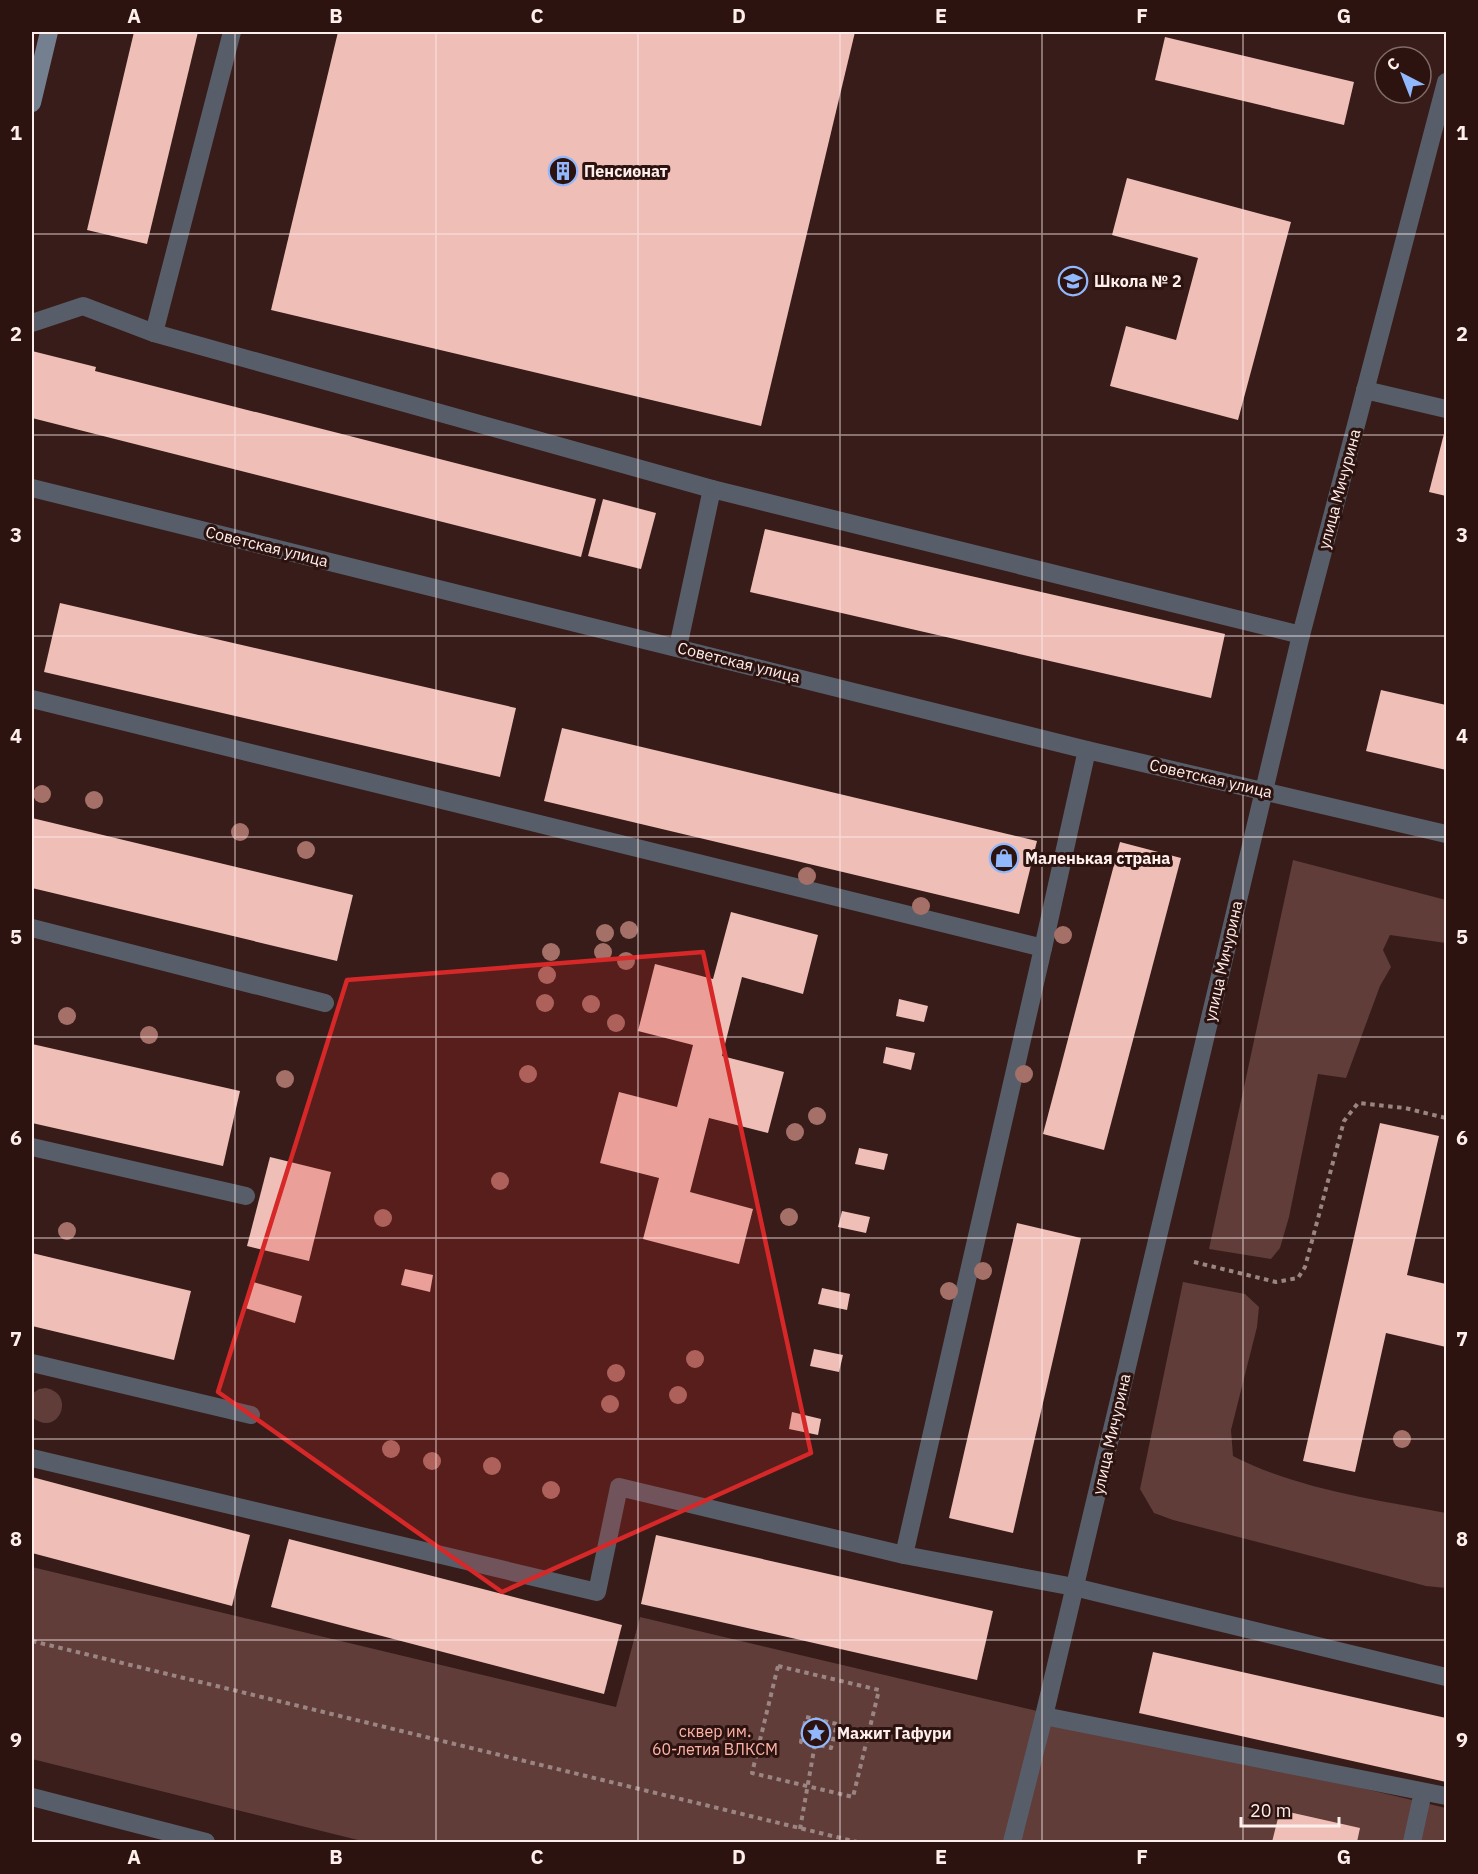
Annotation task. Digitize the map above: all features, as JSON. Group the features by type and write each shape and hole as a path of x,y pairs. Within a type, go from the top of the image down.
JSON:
{"street":[{"path":"32,103 49,32"},
{"path":"154,333 232,32"},
{"name":"улица Мичурина","path":"1012,1842 1044,1716 1300,635 1446,82"},
{"path":"32,323 83,306 154,333 712,489 1300,635"},
{"path":"1365,390 1446,409"},
{"name":"Советская улица","path":"32,488 1087,750 1264,789 1446,834"},
{"path":"678,647 712,489"},
{"path":"32,699 1043,948"},
{"path":"904,1555 1087,750"},
{"path":"32,928 325,1003"},
{"path":"32,1147 246,1196"},
{"path":"32,1363 251,1415"},
{"path":"32,1458 597,1592 619,1487 904,1555 1074,1587 1446,1677"},
{"path":"1044,1716 1446,1796"},
{"path":"1412,1842 1423,1792"},
{"path":"32,1797 188,1840 206,1842"}],"path":[{"path":"1194,1262 1275,1282 1298,1278 1305,1267 1344,1121 1358,1103 1404,1108 1446,1118"},
{"path":"32,1641 857,1842"},
{"path":"778,1666 879,1690 853,1797 807,1786 752,1773 778,1666"},
{"path":"806,1717 837,1724 831,1748 815,1744 801,1742 806,1717"},
{"path":"800,1829 815,1744"}],"highlighted area":[{"path":"703,952 811,1453 502,1592 218,1392 347,980"}],"green space":[{"path":"1293,860 1446,900 1446,943 1390,935 1383,950 1391,967 1380,986 1346,1078 1318,1074 1289,1217 1280,1248 1271,1259 1209,1249"},
{"path":"1183,1282 1245,1294 1259,1307 1257,1327 1231,1430 1233,1456 1283,1477 1310,1485 1446,1513 1446,1588 1426,1586 1173,1520 1154,1513 1140,1489"},
{"path":"46,1388 61,1398 62,1406 56,1419 50,1423 41,1422 32,1417 32,1394 39,1389"},
{"name":"сквер им. 60-летия ВЛКСМ","path":"32,1567 616,1707 640,1617 1446,1808 1446,1842 366,1842 32,1759"}],"building":[{"path":"134,32 198,32 147,244 87,230"},
{"name":"Пенсионат","path":"338,32 855,32 761,426 271,310"},
{"path":"1165,37 1354,82 1344,125 1155,80"},
{"path":"1127,178 1291,222 1238,420 1110,386 1126,326 1176,340 1198,258 1112,235"},
{"path":"32,351 96,367 95,371 596,499 581,557 32,418"},
{"path":"1446,426 1446,496 1429,492"},
{"path":"603,499 656,513 641,569 588,556"},
{"path":"765,529 1225,634 1211,698 750,592"},
{"path":"60,603 516,708 500,777 44,672"},
{"path":"1381,690 1446,705 1446,770 1366,751"},
{"path":"562,728 1037,841 1019,914 544,801"},
{"path":"32,818 353,895 337,961 32,888"},
{"path":"1120,842 1181,858 1104,1150 1043,1134"},
{"path":"731,912 818,935 803,994 742,977 722,1056 784,1072 768,1133 709,1118 690,1192 753,1209 739,1264 643,1239 659,1178 600,1163 619,1092 677,1107 693,1045 638,1031 655,964 713,979"},
{"path":"899,999 928,1006 924,1022 896,1016"},
{"path":"32,1044 240,1091 223,1166 32,1123"},
{"path":"886,1047 915,1053 911,1070 883,1063"},
{"path":"1380,1123 1439,1136 1407,1275 1446,1284 1446,1347 1386,1333 1355,1472 1303,1461"},
{"path":"859,1148 888,1154 884,1170 855,1164"},
{"path":"270,1157 331,1172 309,1261 247,1246"},
{"path":"842,1211 870,1217 866,1233 838,1227"},
{"path":"1017,1223 1081,1238 1013,1533 949,1518"},
{"path":"32,1253 191,1291 174,1360 32,1326"},
{"path":"405,1269 433,1275 430,1292 401,1285"},
{"path":"253,1282 302,1296 295,1323 245,1308"},
{"path":"822,1288 850,1294 847,1310 818,1304"},
{"path":"814,1349 843,1355 839,1372 810,1366"},
{"path":"792,1412 821,1419 818,1435 789,1429"},
{"path":"32,1477 250,1535 232,1606 32,1553"},
{"path":"656,1535 993,1611 977,1680 641,1604"},
{"path":"289,1539 622,1625 604,1694 271,1607"},
{"path":"1153,1652 1446,1718 1446,1782 1139,1713"},
{"path":"1280,1810 1360,1828 1357,1842 1272,1842"}],"place":[{"name":"Пенсионат","path":"563,171"},
{"name":"Школа № 2","path":"1073,281"},
{"name":"Маленькая страна","path":"1004,858"},
{"name":"Мажит Гафури","path":"816,1733"}]}
